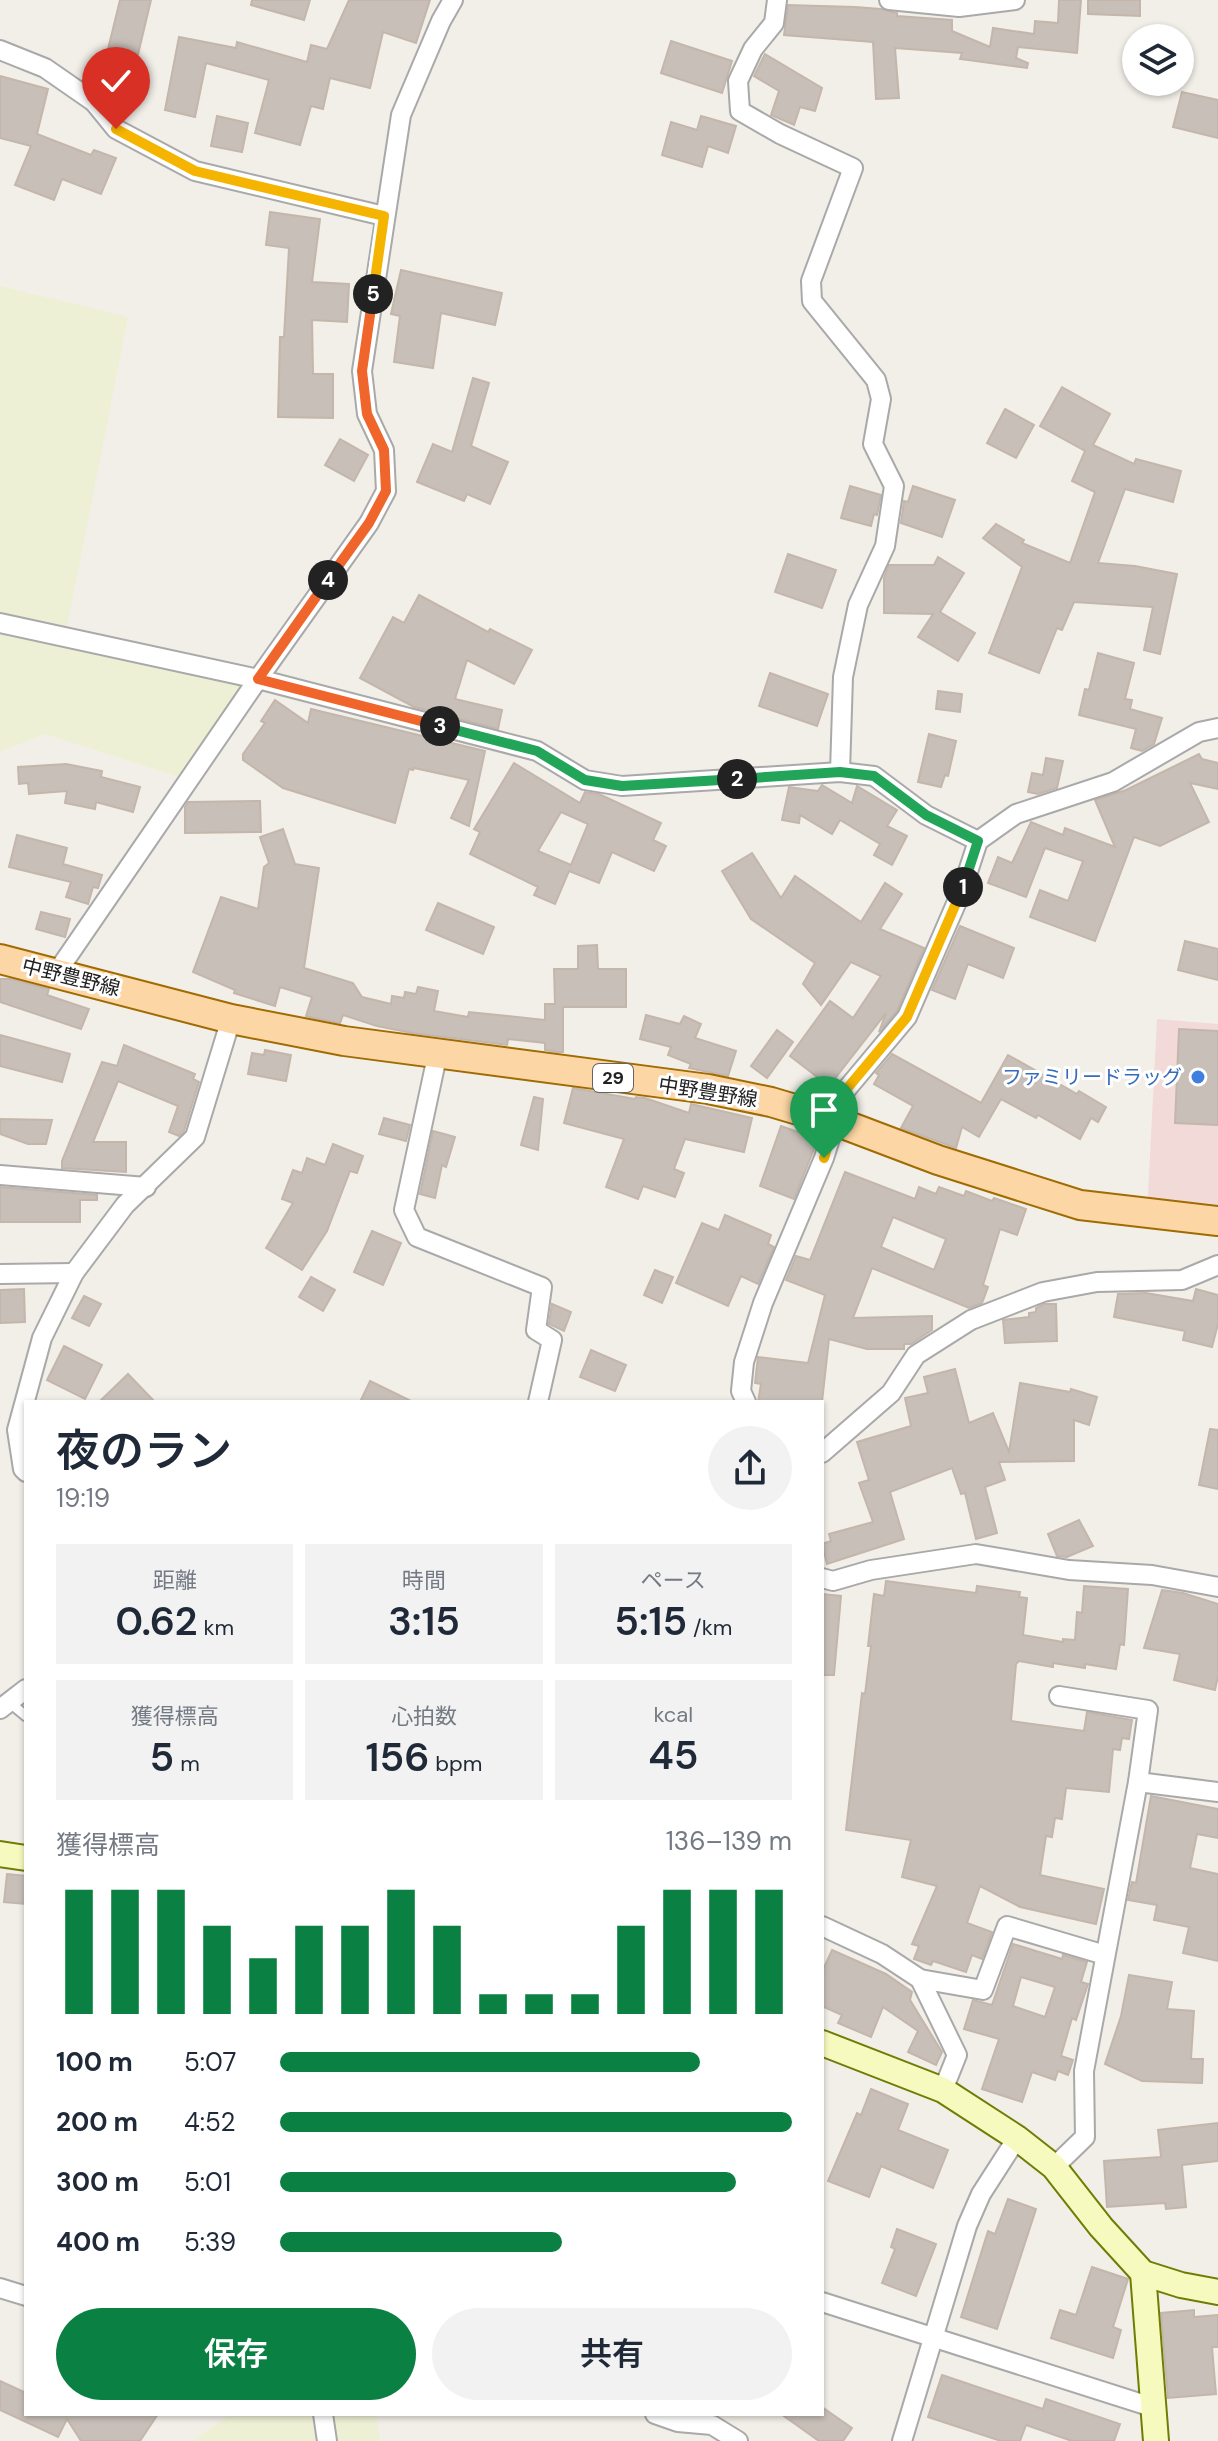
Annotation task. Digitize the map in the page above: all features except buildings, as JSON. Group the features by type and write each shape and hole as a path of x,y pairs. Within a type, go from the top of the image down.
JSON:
{"main road":[{"name":"中野豊野線","path":"0,959 231,1019 344,1041 708,1089 771,1102 1080,1205 1218,1221"}],"street":[{"path":"57,972 369,523 386,491 384,450 367,414 362,371 401,115 453,0"},
{"path":"777,0 774,23 753,49 738,81 740,111 780,134 853,168 811,281 812,301 876,380 881,399 873,444 894,486 885,546 858,605 843,677 840,772"},
{"path":"889,0 959,7 1015,0"},
{"path":"0,50 45,68 94,102 116,129 195,171 384,216"},
{"path":"0,623 258,679 537,751 585,780 622,786 840,772 874,776 926,815 978,841"},
{"path":"745,1400 741,1391 744,1362 763,1303 824,1158 845,1091 907,1017 962,890 978,841 1016,814 1113,782 1199,732 1218,728"},
{"path":"25,1400 42,1338 74,1273 125,1205 195,1137 231,1019"},
{"path":"438,1052 404,1210 417,1237 542,1287 536,1330 552,1340 538,1400"},
{"path":"0,1175 146,1187"},
{"path":"824,1451 891,1393 916,1355 971,1320 1043,1292 1097,1282 1182,1280 1218,1265"},
{"path":"0,1274 74,1273"},
{"path":"24,1404 17,1430 24,1470"},
{"path":"824,1579 833,1581 871,1570 976,1554 1069,1570 1152,1575 1218,1587"},
{"path":"4,1705 24,1690"},
{"path":"1054,2167 1085,2137 1084,2071 1138,1782 1148,1710 1059,1696"},
{"path":"1138,1782 1218,1792"},
{"path":"0,1854 24,1858"},
{"path":"824,1927 882,1954 920,1979 983,1990 1007,1926 1105,1955"},
{"path":"920,1979 957,2055 943,2090"},
{"path":"824,2044 943,2090 1017,2138 1054,2167 1101,2227 1143,2273 1218,2292"},
{"path":"902,2441 967,2226 981,2194 1017,2138"},
{"path":"1143,2273 1156,2441"},
{"path":"0,2288 24,2295"},
{"path":"824,2303 1155,2408"},
{"path":"323,2416 327,2441"},
{"path":"661,2416 678,2422 712,2425 738,2441"}],"lane":[{"path":"4,1705 24,1715"}],"shaded area":[{"path":"1157,1019 1218,1024 1218,1221 1147,1214"}],"green space":[{"path":"0,286 128,317 65,637 258,679 189,780 45,734 0,752"},
{"path":"227,2416 377,2416 380,2441 193,2441"}],"place":[{"name":"ファミリードラッグ","path":"1198,1077"}],"route":[{"path":"116,129 195,171 384,216 362,371 367,414 384,450 386,491 369,523 258,679 537,751 585,780 622,786 840,772 874,776 926,815 978,841 962,890 907,1017 845,1091 824,1158"}]}
